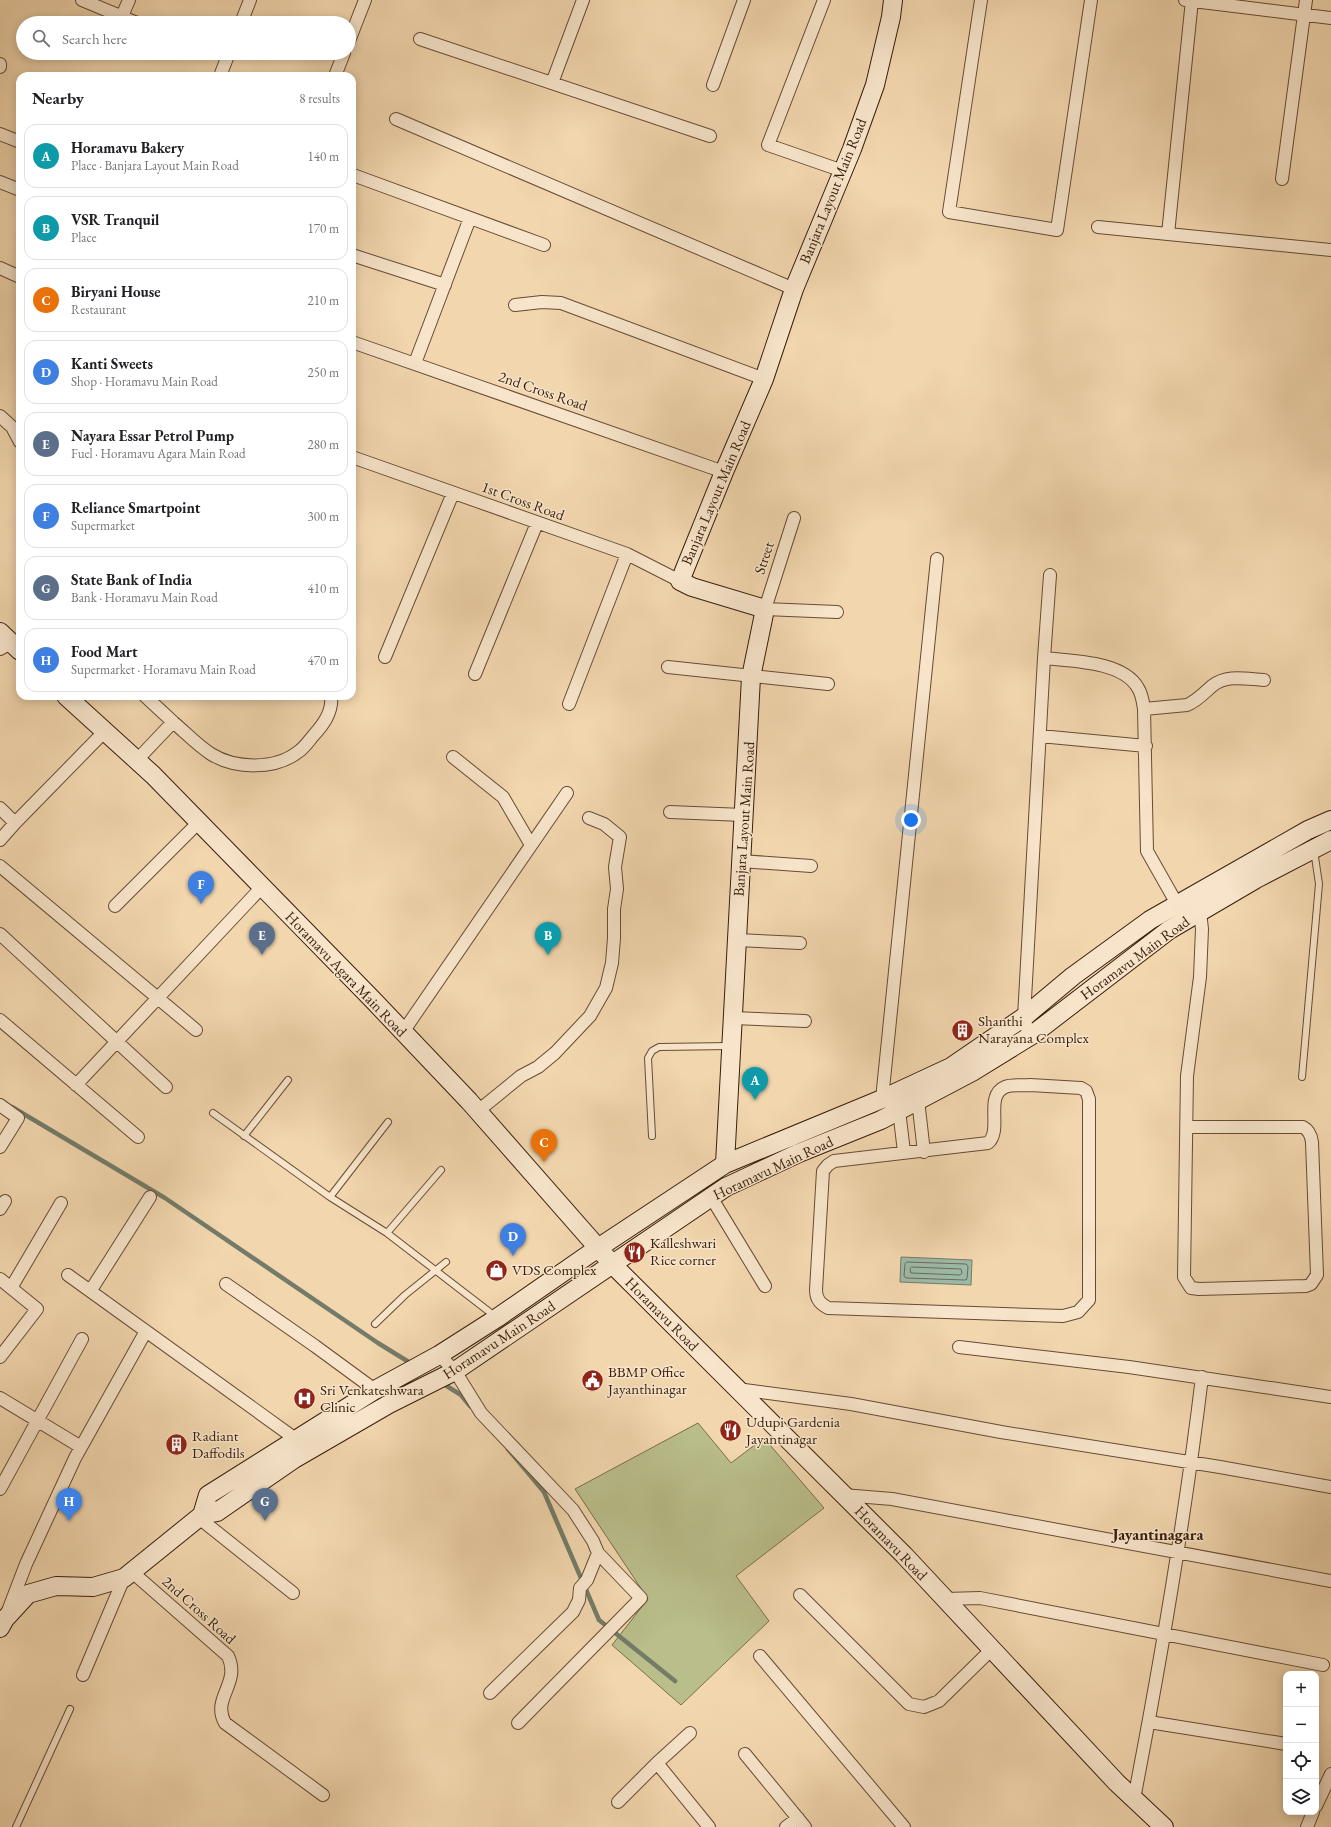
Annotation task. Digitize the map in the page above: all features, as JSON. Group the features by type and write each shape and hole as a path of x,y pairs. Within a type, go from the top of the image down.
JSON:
{"main road":[{"name":"Banjara Layout Main Road","path":"725,1164 736,940 750,720 751,677 764,609 692,587 680,581 724,472 764,379 794,290 843,170 875,85 891,17 893,0"},
{"name":"Horamavu Agara Main Road","path":"70,700 153,775 403,1032 478,1111 613,1265"},
{"name":"Horamavu Main Road","path":"200,1516 208,1496 374,1390 439,1355 498,1318 598,1248 725,1164 882,1099 951,1067 1024,1017 1113,946 1150,920 1308,830 1331,820"},
{"name":"Horamavu Main Road","path":"2,1621 28,1594 56,1586 93,1587 127,1575 200,1516 217,1512 290,1462 415,1390 455,1371 726,1187 792,1156 881,1120 972,1072 1029,1036 1168,930 1256,879 1331,840"},
{"name":"Horamavu Road","path":"613,1265 904,1555 1134,1799 1164,1827"}],"street":[{"path":"82,0 122,16 129,0"},
{"path":"244,16 250,0"},
{"path":"356,23 365,0"},
{"path":"552,83 583,0"},
{"path":"713,85 744,0"},
{"path":"981,0 949,212 1057,230 1091,0"},
{"path":"1168,234 1189,0 1331,18"},
{"path":"1282,179 1306,0"},
{"path":"820,1 768,145 843,170"},
{"path":"420,39 710,136"},
{"path":"222,72 226,60"},
{"path":"337,72 341,60"},
{"path":"396,119 794,290"},
{"path":"0,134 16,140"},
{"path":"356,176 544,245"},
{"path":"0,182 16,188"},
{"path":"415,363 470,218"},
{"path":"1098,227 1331,250"},
{"path":"356,256 445,285"},
{"path":"0,268 16,275"},
{"path":"515,305 542,302 561,303 764,379"},
{"name":"2nd Cross Road","path":"356,343 724,472"},
{"path":"0,416 12,427 16,434"},
{"name":"1st Cross Road","path":"356,458 627,554 680,581"},
{"path":"385,657 453,493"},
{"name":"Street","path":"764,609 794,518"},
{"path":"475,674 538,523"},
{"path":"569,704 627,554"},
{"path":"882,1099 937,559"},
{"path":"1029,1036 1024,1017 1050,575"},
{"path":"764,609 837,612"},
{"path":"1044,658 1100,664 1115,669 1138,686 1144,709 1146,746 1147,851 1177,904 1200,912 1202,929 1200,977 1187,1076 1183,1271 1187,1283 1191,1288 1199,1289 1306,1286 1311,1284 1317,1275 1312,1142 1311,1135 1307,1129 1303,1126 1187,1127"},
{"path":"668,668 828,684"},
{"path":"1144,709 1194,703 1213,685 1230,678 1264,680"},
{"path":"149,700 210,753 223,759 250,764 271,764 284,760 299,752 319,730 328,716 332,700"},
{"path":"136,760 173,722"},
{"path":"0,840 105,731"},
{"path":"1040,736 1146,746"},
{"path":"453,756 503,797 531,845"},
{"path":"403,1032 567,793"},
{"path":"0,808 15,823"},
{"path":"670,812 743,816"},
{"path":"478,1111 521,1076 538,1067 555,1053 590,1016 606,988 612,963 614,909 617,889 615,867 620,836 604,824 589,818"},
{"path":"115,906 199,822"},
{"path":"741,861 811,866"},
{"path":"0,866 196,1030"},
{"path":"76,1085 262,887"},
{"path":"0,934 166,1087"},
{"path":"736,940 800,944"},
{"path":"733,1018 805,1021"},
{"path":"0,1020 138,1137"},
{"path":"1030,1085 1081,1088 1086,1092 1089,1099 1089,1300 1078,1312 1063,1316 828,1308 821,1304 816,1296 816,1290 823,1171 834,1161 904,1152 924,1152 988,1143 993,1134 997,1095 1000,1090 1007,1086 1030,1085"},
{"path":"918,1100 924,1152"},
{"path":"0,1105 18,1118 0,1147"},
{"path":"899,1110 904,1152"},
{"path":"91,1290 150,1197"},
{"path":"711,1197 764,1286"},
{"path":"11,1288 61,1203"},
{"path":"68,1275 91,1290 297,1440"},
{"path":"0,1279 37,1309 2,1351"},
{"path":"226,1284 315,1346 374,1390"},
{"path":"2,1621 26,1564 81,1447 146,1331"},
{"path":"0,1489 38,1422 82,1339"},
{"path":"959,1347 1202,1377 1331,1397"},
{"path":"439,1355 455,1371 481,1413 573,1510 594,1541 598,1553 641,1598 518,1723"},
{"path":"1134,1799 1149,1722 1177,1553 1202,1377"},
{"path":"737,1389 851,1404 1000,1432 1191,1462 1331,1487"},
{"path":"0,1398 81,1447"},
{"path":"843,1495 892,1499 1331,1581"},
{"path":"200,1516 293,1593"},
{"path":"490,1693 573,1612 598,1553"},
{"path":"83,1675 127,1575"},
{"name":"2nd Cross Road","path":"127,1575 228,1656 232,1665 231,1678 220,1706 221,1716 225,1723 323,1795"},
{"path":"800,1595 909,1704 924,1707 939,1701 992,1649"},
{"path":"944,1599 980,1598 1323,1665"},
{"path":"760,1656 904,1827"},
{"path":"1149,1722 1283,1744"},
{"path":"618,1802 690,1733"},
{"path":"745,1754 801,1822 786,1827"},
{"path":"657,1763 709,1827"},
{"path":"1319,1800 1331,1774"},
{"path":"1307,1827 1313,1815"}],"lane":[{"path":"1302,1078 1319,884 1314,848"},
{"path":"652,1136 648,1058 652,1051 659,1047 731,1046"},
{"path":"244,1136 288,1080"},
{"path":"213,1113 330,1197 387,1233 498,1318"},
{"path":"330,1197 388,1122"},
{"path":"387,1233 442,1170"},
{"path":"374,1324 435,1269 446,1262"},
{"path":"16,1827 70,1709"}],"green space":[{"path":"698,1423 731,1463 764,1438 824,1508 736,1576 769,1621 681,1705 612,1645 648,1599 575,1489"}],"water":[{"path":"901,1257 972,1260 971,1285 900,1282"}],"waterway":[{"path":"12,1107 165,1198 378,1343 412,1364"},
{"path":"442,1383 461,1395 470,1406"},
{"path":"508,1449 544,1492 599,1620 675,1681"}],"place":[{"name":"Reliance Smartpoint","path":"201,904"},
{"name":"Nayara Essar Petrol Pump","path":"262,955"},
{"name":"VSR Tranquil","path":"548,955"},
{"name":"Shanthi Narayana Complex","path":"963,1030"},
{"name":"Horamavu Bakery","path":"755,1100"},
{"name":"Biryani House","path":"544,1162"},
{"name":"Kalleshwari Rice corner","path":"634,1252"},
{"name":"Kanti Sweets","path":"513,1256"},
{"name":"VDS Complex","path":"497,1270"},
{"name":"BBMP Office Jayanthinagar","path":"593,1381"},
{"name":"Sri Venkateshwara Clinic","path":"304,1399"},
{"name":"Udupi Gardenia Jayantinagar","path":"730,1431"},
{"name":"Radiant Daffodils","path":"176,1445"},
{"name":"Food Mart","path":"69,1521"},
{"name":"State Bank of India","path":"265,1521"}],"district":[{"name":"Jayantinagara","path":"1158,1534"}]}
